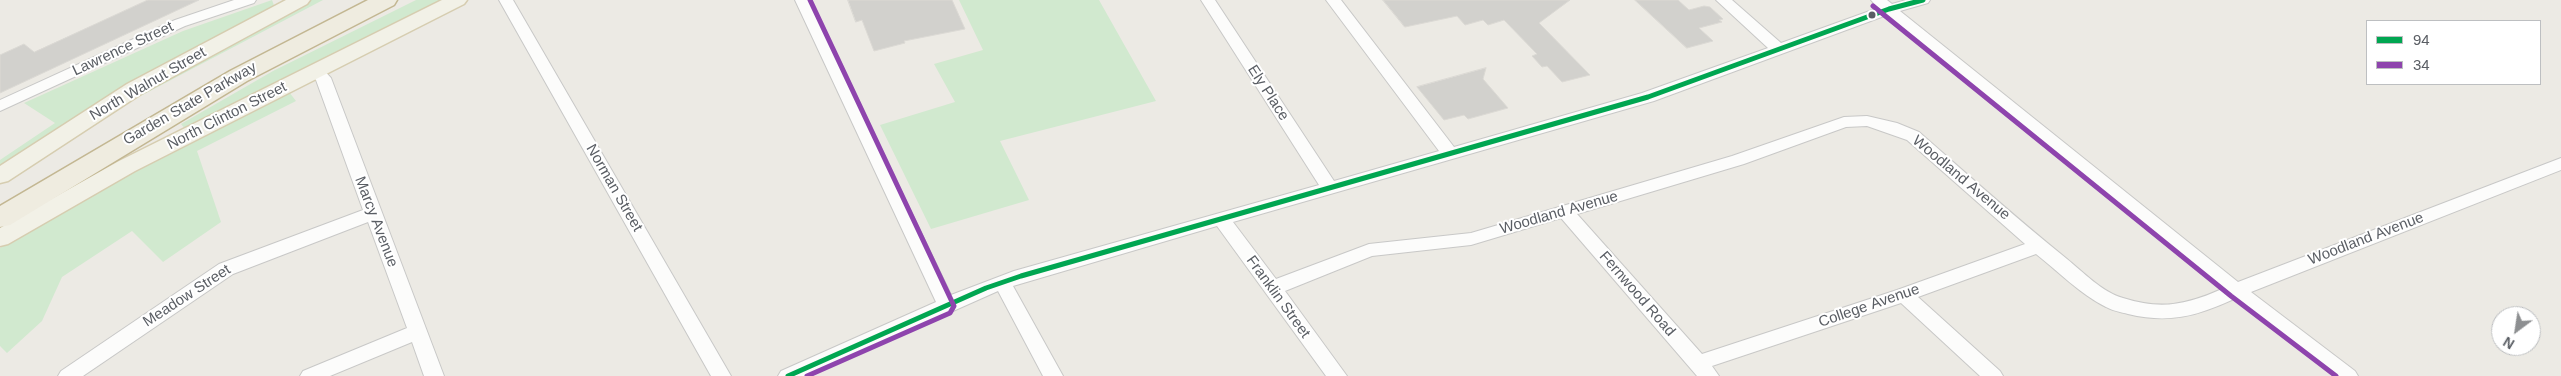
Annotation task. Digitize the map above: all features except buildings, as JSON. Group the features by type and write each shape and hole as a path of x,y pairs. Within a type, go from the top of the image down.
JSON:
{"highway":[{"name":"Garden State Parkway","path":"0,198 205,77 353,0"},
{"name":"Garden State Parkway","path":"0,218 236,77 386,0"}],"main road":[{"name":"North Walnut Street","path":"0,176 134,89 283,6 300,0"},
{"name":"North Clinton Street","path":"0,238 112,174 457,0"}],"street":[{"name":"Lawrence Street","path":"0,106 180,23 249,0"},
{"name":"Norman Street","path":"506,0 721,376"},
{"path":"802,0 947,306"},
{"name":"Ely Place","path":"1208,0 1328,187"},
{"path":"1333,0 1450,153"},
{"path":"1723,0 1779,49"},
{"path":"788,376 821,369 947,306 1002,282 1328,187 1648,98 1779,49 1883,5 1923,0"},
{"path":"1883,5 2236,290 2348,376"},
{"name":"Marcy Avenue","path":"316,71 323,78 434,376"},
{"name":"Woodland Avenue","path":"1271,288 1369,250 1393,246 1450,242 1471,238 1738,160 1844,122 1867,121 1891,127 1913,136 2039,246 2089,286 2114,303 2141,310 2170,313 2201,306 2236,290 2561,164"},
{"name":"Fernwood Road","path":"1565,212 1703,370"},
{"name":"Meadow Street","path":"68,376 226,269 373,213"},
{"name":"Franklin Street","path":"1221,218 1337,376"},
{"name":"College Avenue","path":"1703,370 2039,246"},
{"path":"1002,282 1053,376"},
{"path":"1904,295 1993,376"},
{"path":"310,376 417,332"}],"green space":[{"path":"272,0 275,8 0,168 0,160 55,123 24,103 183,31"},
{"path":"311,0 323,0 133,100 117,104"},
{"path":"416,0 447,0 186,130 181,124 273,71"},
{"path":"959,0 1099,0 1156,101 1000,141 1029,200 931,229 880,125 955,102 934,64 983,50"},
{"path":"289,92 296,101 197,151 221,222 163,262 132,231 62,277 42,321 7,353 0,346 0,248 157,157"}],"transit line":[{"name":"34","path":"807,376 950,313 954,306 810,0"},
{"name":"94","path":"788,376 986,288 1021,276 1648,97 1889,9 1923,0"},
{"name":"34","path":"1873,6 2231,296 2336,376"}]}
